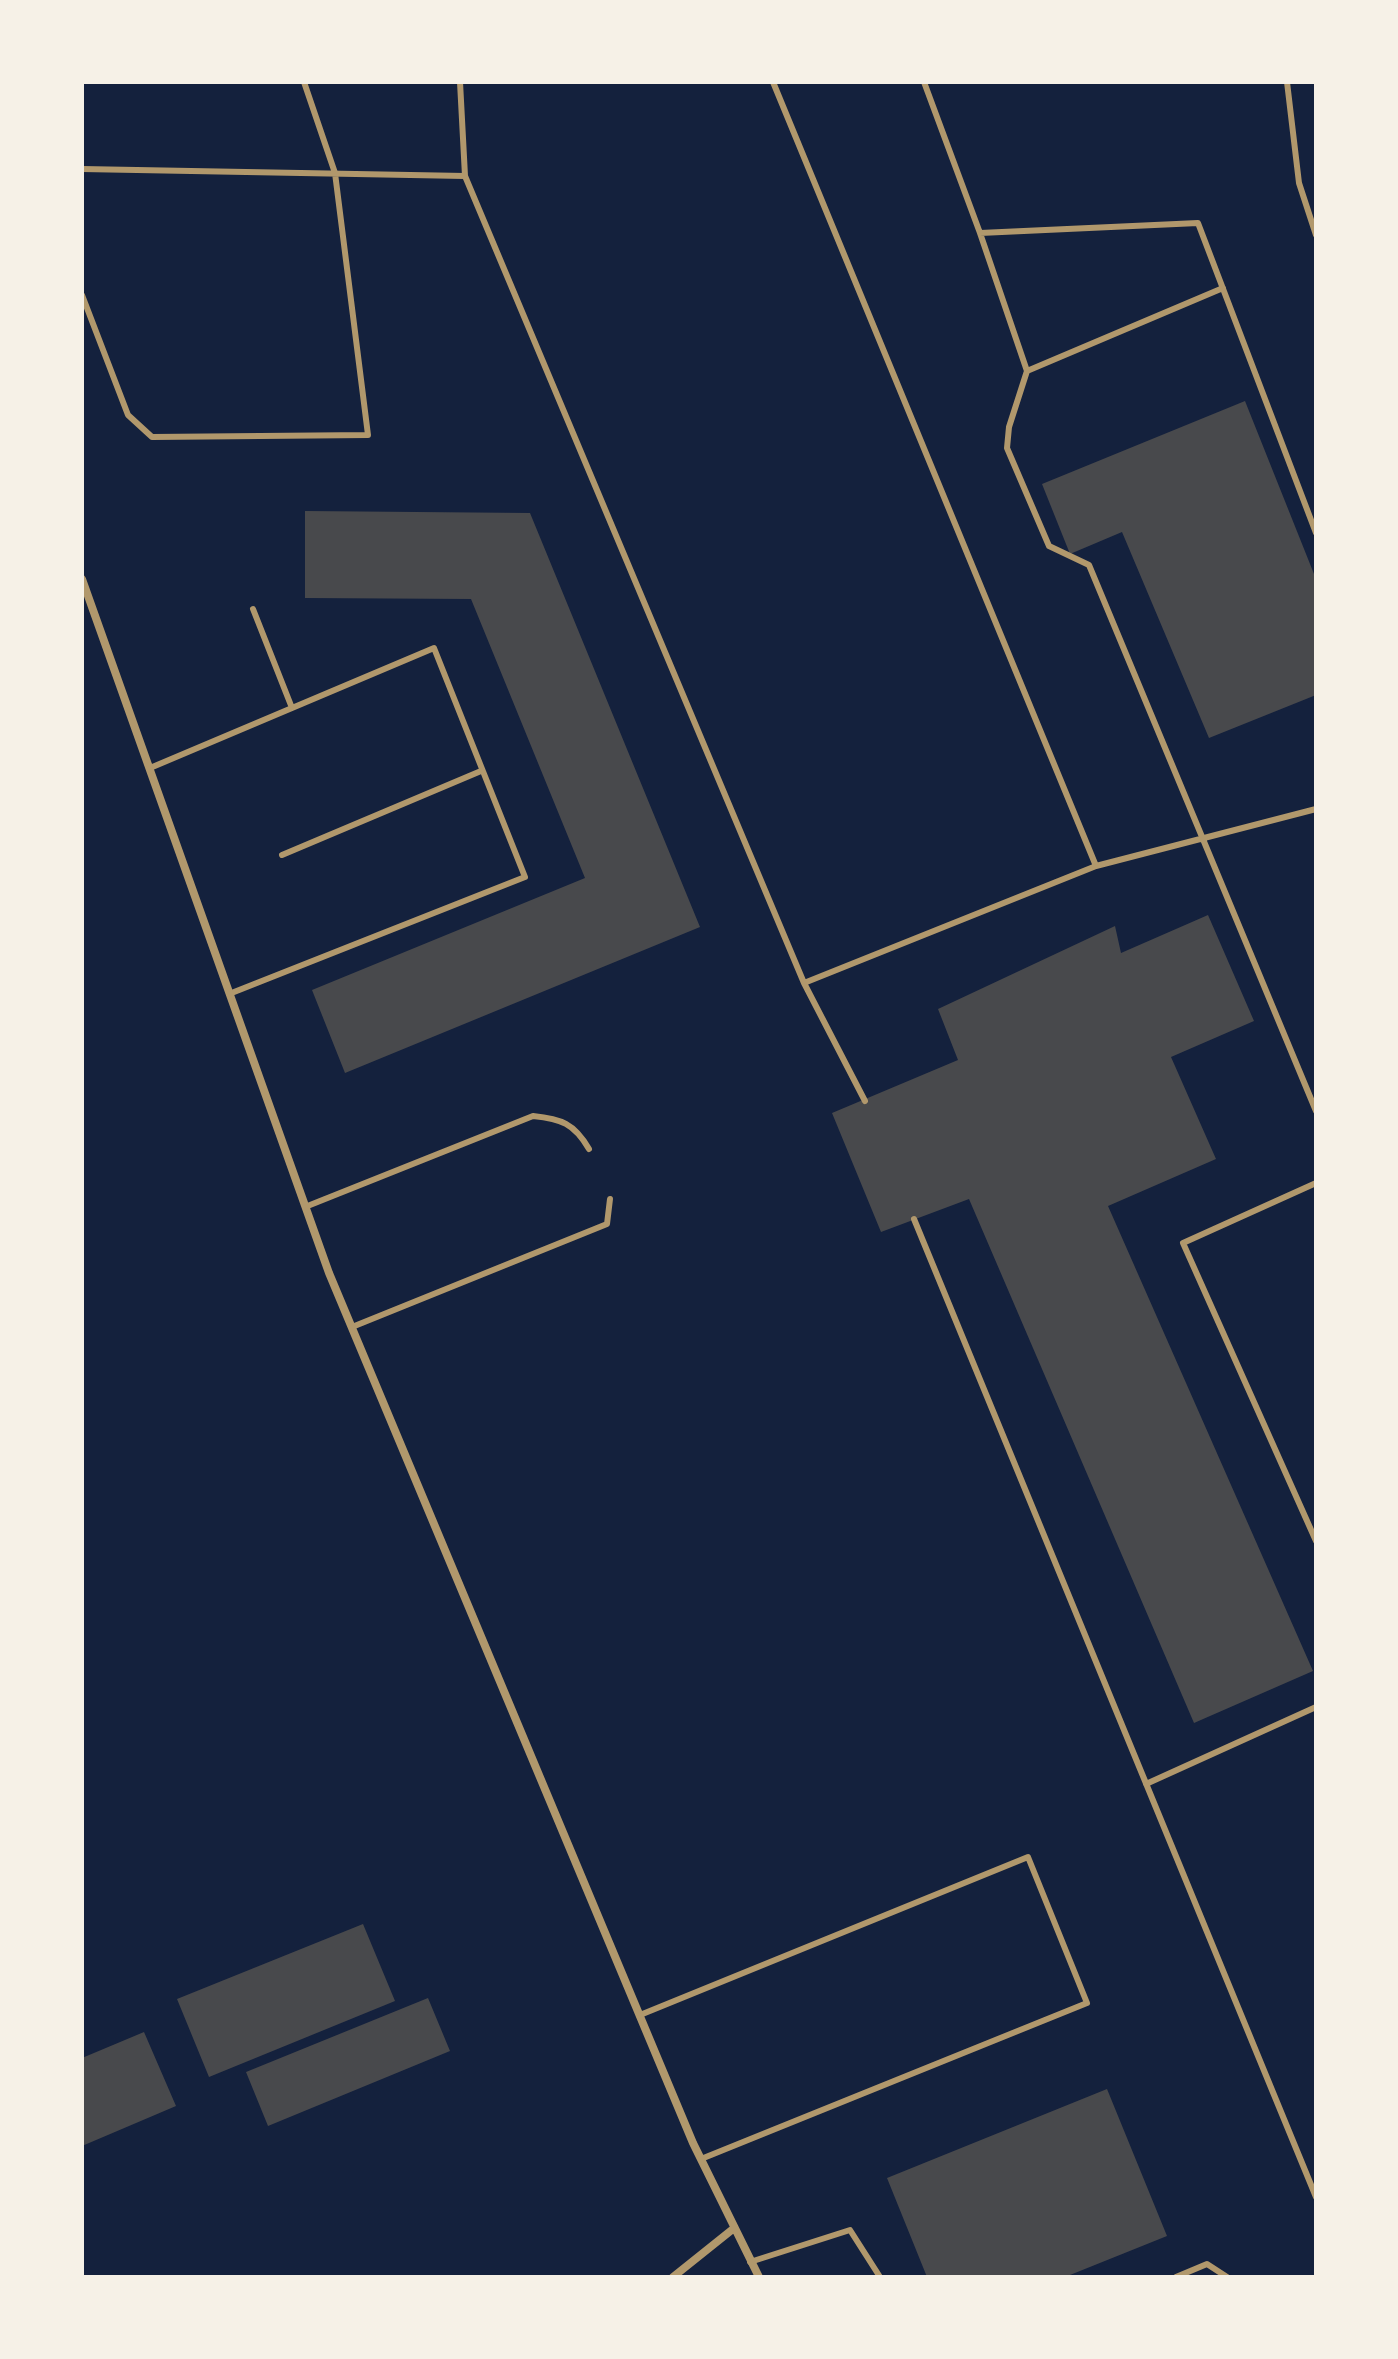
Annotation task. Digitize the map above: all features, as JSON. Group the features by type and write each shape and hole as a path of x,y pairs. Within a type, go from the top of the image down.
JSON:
{"street":[{"path":"82,579 305,1207 352,1327 701,2159 759,2277"},
{"path":"673,2277 733,2229"}],"lane":[{"path":"82,295 128,415 152,437 368,435 335,173 304,82"},
{"path":"460,82 465,176 804,983 865,1101"},
{"path":"773,82 1096,866"},
{"path":"924,82 1027,371 1009,427 1007,448 1049,546 1089,565 1316,1111"},
{"path":"1287,82 1299,183 1316,235"},
{"path":"82,169 465,176"},
{"path":"980,233 1198,223 1316,533"},
{"path":"1027,371 1223,288"},
{"path":"253,609 292,708"},
{"path":"150,768 434,648 525,877 229,994"},
{"path":"282,855 481,771"},
{"path":"804,983 1096,866 1316,809"},
{"path":"305,1207 533,1116 560,1119 577,1128 589,1149"},
{"path":"1316,1183 1183,1243 1316,1541"},
{"path":"352,1327 607,1224 610,1199"},
{"path":"914,1219 1316,2197"},
{"path":"1146,1784 1316,1707"},
{"path":"640,2015 1028,1857 1087,2003 701,2159"},
{"path":"750,2262 850,2230 880,2277"},
{"path":"1176,2277 1207,2264 1227,2277"}],"building":[{"path":"1245,401 1316,579 1316,695 1209,738 1122,532 1070,554 1042,484"},
{"path":"305,511 530,513 700,927 345,1073 312,990 585,878 471,599 305,598"},
{"path":"1208,915 1254,1021 1171,1057 1216,1159 1108,1206 1313,1671 1194,1723 969,1199 881,1232 832,1113 958,1060 938,1009 1115,926 1121,953"},
{"path":"363,1924 395,2001 209,2077 177,1999"},
{"path":"428,1998 450,2051 268,2126 246,2072"},
{"path":"144,2032 176,2106 82,2146 82,2058"},
{"path":"1107,2089 1167,2236 1065,2277 927,2277 887,2178"}]}
